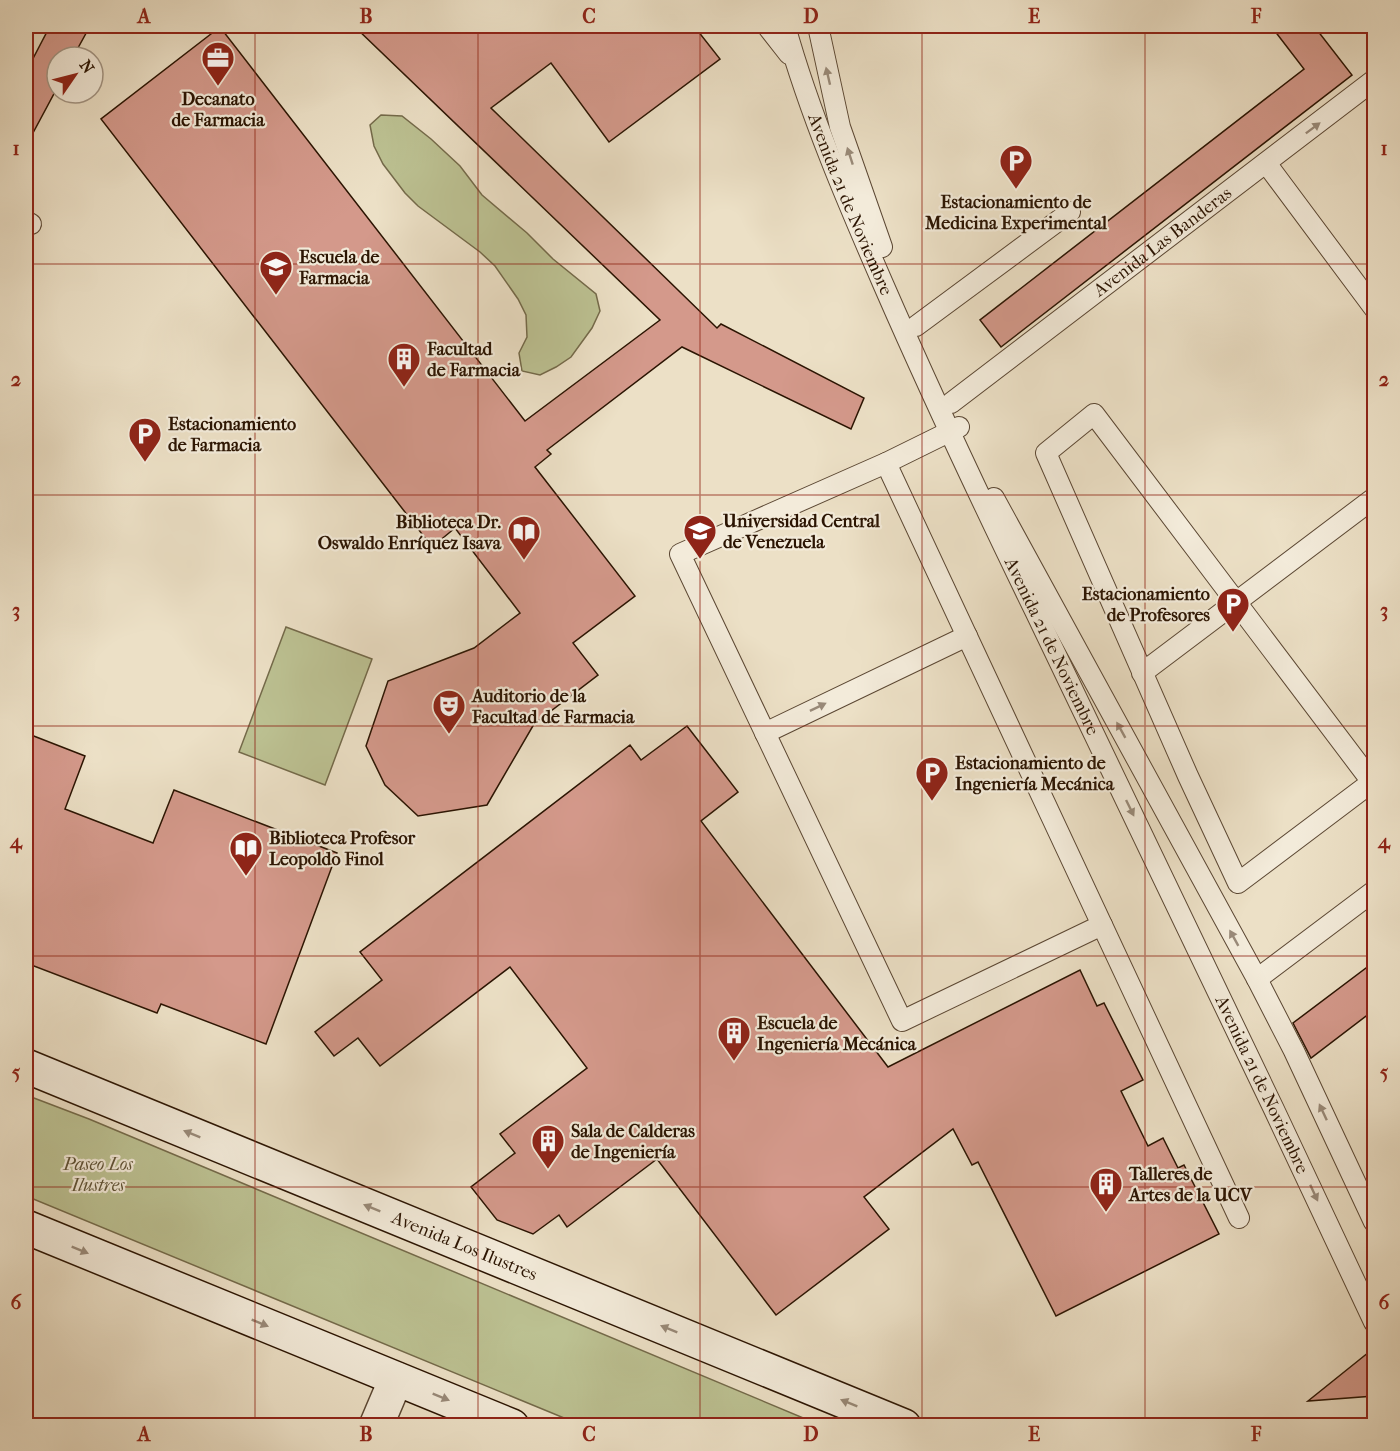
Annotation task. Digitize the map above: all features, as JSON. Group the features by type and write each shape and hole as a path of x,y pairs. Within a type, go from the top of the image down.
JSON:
{"main road":[{"name":"Avenida Los Ilustres","path":"26,1066 904,1425"},
{"path":"26,1227 512,1425"},
{"path":"376,1425 396,1379"}],"lane":[{"path":"766,26 795,62"},
{"name":"Avenida 21 de Noviembre","path":"785,26 821,136 862,236 955,429 1374,1322"},
{"name":"Avenida 21 de Noviembre","path":"818,26 840,127 875,232 951,403 955,429 1257,979 1374,1222"},
{"name":"Avenida Las Banderas","path":"951,403 1374,80"},
{"path":"1266,163 1374,308"},
{"path":"916,326 1070,212"},
{"path":"1094,414 1372,782 1238,883 1142,673 1046,453 1094,414"},
{"path":"955,429 886,463 680,554 902,1021 1102,925"},
{"path":"886,463 1239,1218"},
{"path":"1142,673 1374,498"},
{"path":"765,733 967,636"},
{"path":"1257,979 1374,891"}],"green space":[{"path":"381,115 402,116 431,139 460,166 482,195 596,294 600,311 592,328 571,357 540,375 522,371 519,353 527,337 526,315 518,299 495,266 480,252 418,206 383,164 374,146 370,125"},
{"path":"286,627 372,659 325,785 239,752"},
{"name":"Paseo Los Ilustres","path":"26,1095 89,1119 820,1425 581,1425 26,1196"}],"building":[{"path":"50,26 90,26 80,45 45,45 45,105 48,105 26,146 26,72"},
{"name":"Facultad de Farmacia","path":"354,26 694,26 720,59 609,142 551,63 491,108 717,328 721,324 864,398 851,429 682,347 547,450 551,454 535,467 635,596 573,643 598,675 534,724 487,805 418,816 385,785 366,746 388,681 474,648 520,613 455,528 432,547 101,119 220,27 525,421 660,320"},
{"path":"1271,26 1314,26 1352,75 1001,347 980,320 1304,69"},
{"path":"687,726 738,792 701,821 888,1067 1080,970 1097,1006 1104,1003 1143,1080 1121,1091 1148,1146 1163,1138 1178,1168 1184,1165 1219,1234 1056,1316 978,1162 972,1165 953,1129 864,1197 889,1229 776,1315 657,1159 567,1227 559,1215 533,1234 497,1220 471,1187 515,1153 500,1134 587,1068 510,967 380,1066 358,1038 334,1056 315,1032 382,980 360,952 630,745 641,760"},
{"path":"26,733 85,756 65,809 153,843 174,790 337,853 266,1044 161,1004 157,1013 26,963"},
{"path":"1374,962 1374,1010 1311,1058 1293,1023"},
{"path":"1374,1348 1374,1396 1308,1401"}],"place":[{"name":"Decanato de Farmacia","path":"218,87"},
{"name":"Estacionamiento de Medicina Experimental","path":"1016,190"},
{"name":"Escuela de Farmacia","path":"276,296"},
{"name":"Facultad de Farmacia","path":"404,388"},
{"name":"Estacionamiento de Farmacia","path":"145,463"},
{"name":"Universidad Central de Venezuela","path":"700,560"},
{"name":"Biblioteca Dr. Oswaldo Enríquez Isava","path":"524,561"},
{"name":"Estacionamiento de Profesores","path":"1233,633"},
{"name":"Auditorio de la Facultad de Farmacia","path":"449,735"},
{"name":"Estacionamiento de Ingeniería Mecánica","path":"932,802"},
{"name":"Biblioteca Profesor Leopoldo Finol","path":"246,877"},
{"name":"Escuela de Ingeniería Mecánica","path":"734,1062"},
{"name":"Sala de Calderas de Ingeniería","path":"548,1170"},
{"name":"Talleres de Artes de la UCV","path":"1106,1213"}]}
